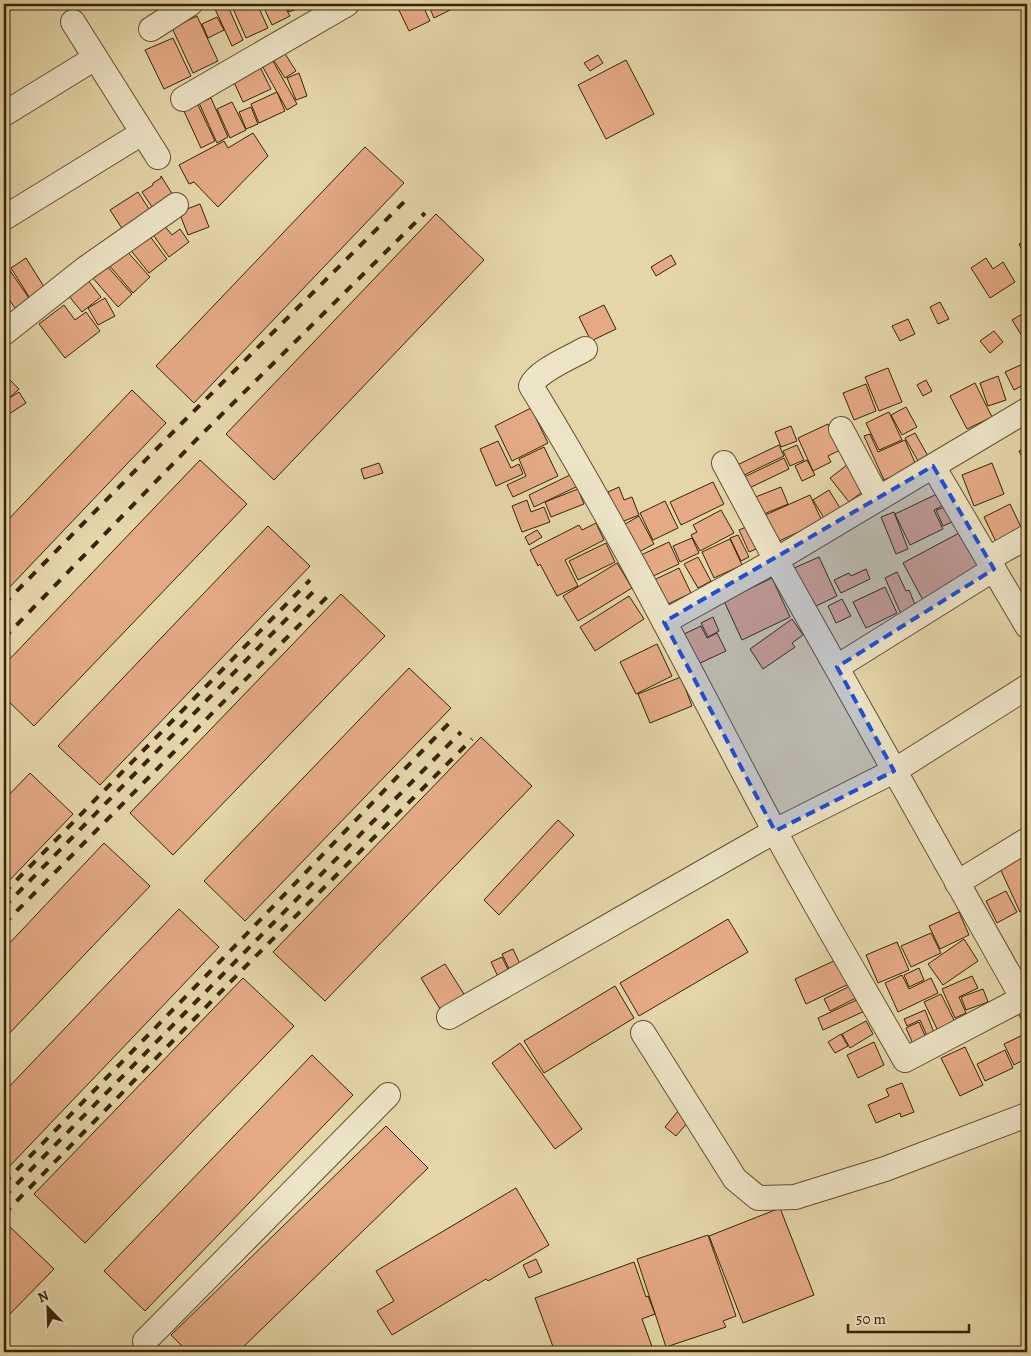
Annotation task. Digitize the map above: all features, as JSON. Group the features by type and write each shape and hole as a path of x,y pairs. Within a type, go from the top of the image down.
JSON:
{"street":[{"path":"151,29 190,4"},
{"path":"183,99 347,4"},
{"path":"73,22 158,157"},
{"path":"4,114 95,58"},
{"path":"4,218 142,132"},
{"path":"5,329 86,268 176,205"},
{"path":"585,350 541,374 533,381 531,386 580,467 775,831 905,1060 1025,997 957,883 776,560 724,463"},
{"path":"664,622 776,560 1027,410"},
{"path":"841,429 878,498"},
{"path":"933,466 1027,626"},
{"path":"837,667 991,564 1027,537"},
{"path":"449,1017 775,831 894,771 1027,688"},
{"path":"957,883 1027,840"},
{"path":"643,1033 735,1179 758,1198 796,1197 885,1169 1027,1115"},
{"path":"144,1341 388,1095"}],"highlighted area":[{"path":"933,466 994,569 837,667 894,771 775,831 664,622"}],"building":[{"path":"227,4 243,40 232,46 215,9"},
{"path":"231,4 257,4 268,28 246,38"},
{"path":"262,4 283,4 290,16 272,25"},
{"path":"285,4 309,4 289,12"},
{"path":"396,4 422,4 430,21 409,31"},
{"path":"428,4 462,4 434,18"},
{"path":"197,16 218,61 193,73 172,28"},
{"path":"217,17 224,30 208,38 202,24"},
{"path":"173,38 191,76 164,89 145,50"},
{"path":"282,49 296,71 285,78 271,56"},
{"path":"598,55 603,63 590,71 584,63"},
{"path":"270,56 297,104 287,110 260,62"},
{"path":"626,60 654,114 606,139 578,85"},
{"path":"260,67 271,89 243,102 233,80"},
{"path":"299,73 307,96 296,100 287,78"},
{"path":"277,92 285,111 259,123 251,104"},
{"path":"211,98 228,137 217,143 199,103"},
{"path":"232,102 246,130 230,138 217,109"},
{"path":"197,103 215,141 201,148 183,109"},
{"path":"251,107 258,124 246,129 239,112"},
{"path":"253,133 268,156 218,207 194,182 189,184 179,165 224,141 228,148"},
{"path":"365,147 404,183 194,403 156,366"},
{"path":"161,176 176,200 156,213 142,192 153,185"},
{"path":"138,192 153,215 125,233 110,210"},
{"path":"200,204 209,227 188,235 179,212"},
{"path":"436,214 484,260 274,480 226,434"},
{"path":"163,224 172,235 180,229 189,242 169,257 151,232"},
{"path":"149,235 167,259 149,273 129,248"},
{"path":"1027,240 1027,260 1019,244"},
{"path":"125,249 150,277 133,293 108,264"},
{"path":"671,255 676,264 656,276 651,267"},
{"path":"26,258 46,290 31,300 11,268"},
{"path":"986,258 993,269 1003,262 1015,282 990,298 971,268"},
{"path":"4,262 31,301 17,311 4,292"},
{"path":"106,265 132,294 118,307 92,277"},
{"path":"87,279 101,297 82,312 68,295"},
{"path":"105,298 115,316 98,325 88,308"},
{"path":"940,302 949,319 938,324 930,307"},
{"path":"64,305 75,320 86,312 100,331 65,358 39,324"},
{"path":"604,305 616,329 591,341 579,317"},
{"path":"1027,311 1027,333 1022,336 1012,320"},
{"path":"908,319 915,334 900,341 892,326"},
{"path":"994,331 1003,342 990,353 980,341"},
{"path":"1025,363 1027,383 1014,390 1005,372"},
{"path":"888,368 902,402 879,411 865,377"},
{"path":"998,376 1006,400 988,406 980,383"},
{"path":"10,380 19,389 8,399 4,394 4,386"},
{"path":"926,380 932,391 923,396 917,385"},
{"path":"975,383 992,417 967,429 950,396"},
{"path":"866,384 876,411 854,420 843,393"},
{"path":"132,390 166,423 4,593 4,524"},
{"path":"19,392 26,403 6,416 4,414 4,397 6,400"},
{"path":"906,407 917,427 902,435 891,415"},
{"path":"531,408 548,443 512,461 495,426"},
{"path":"889,412 902,440 879,450 866,423"},
{"path":"828,424 840,450 828,456 831,462 813,471 798,438"},
{"path":"791,426 797,441 781,447 775,432"},
{"path":"915,433 928,456 918,461 905,438"},
{"path":"870,434 878,452 905,440 916,465 884,480 864,436"},
{"path":"498,441 511,468 519,464 523,474 496,486 480,449"},
{"path":"779,445 784,456 740,477 735,466"},
{"path":"797,445 804,460 790,466 783,451"},
{"path":"544,447 558,476 513,497 507,485 526,476 519,459"},
{"path":"1027,447 1027,467 1019,451"},
{"path":"784,458 789,469 745,490 740,479"},
{"path":"200,460 247,504 34,726 4,697 4,665"},
{"path":"807,460 815,475 802,481 795,466"},
{"path":"379,463 383,473 364,479 361,469"},
{"path":"992,463 1004,494 974,506 962,475"},
{"path":"847,465 866,489 849,502 830,478"},
{"path":"572,474 578,486 534,507 529,495"},
{"path":"713,482 724,504 681,525 670,502"},
{"path":"619,487 624,500 632,497 639,515 619,523 608,492"},
{"path":"781,487 788,504 759,516 753,498"},
{"path":"578,489 584,504 551,517 545,502"},
{"path":"829,490 840,508 824,518 813,500"},
{"path":"939,493 944,505 934,510 943,529 910,545 895,514"},
{"path":"810,495 822,521 775,543 763,516"},
{"path":"527,500 531,512 544,507 550,522 522,532 512,506"},
{"path":"665,501 678,528 653,540 640,513"},
{"path":"1010,504 1021,527 1012,531 1014,536 997,544 984,517"},
{"path":"945,507 952,522 943,526 936,510"},
{"path":"721,510 734,533 700,551 691,535 697,532 693,525"},
{"path":"894,512 908,549 896,554 881,517"},
{"path":"639,516 654,544 635,554 620,527"},
{"path":"596,523 604,540 565,560 578,586 557,596 540,564 538,566 530,550 579,525 582,530"},
{"path":"753,524 763,546 749,552 739,530"},
{"path":"268,526 310,566 100,785 58,746"},
{"path":"537,530 542,537 529,545 525,537"},
{"path":"961,532 982,571 924,602 903,563"},
{"path":"738,535 749,557 741,561 730,538"},
{"path":"692,538 699,553 680,562 673,546"},
{"path":"730,539 742,565 714,578 702,552"},
{"path":"669,542 679,564 651,577 641,555"},
{"path":"606,543 615,562 578,580 569,561"},
{"path":"698,557 711,581 698,588 684,564"},
{"path":"819,557 837,596 812,608 794,568"},
{"path":"617,563 632,588 578,621 563,596"},
{"path":"679,568 691,593 666,605 654,580"},
{"path":"866,569 870,579 841,593 834,580 849,573 851,576"},
{"path":"897,572 906,591 909,590 916,607 901,614 885,578"},
{"path":"772,578 790,617 742,640 724,601"},
{"path":"885,587 897,613 866,628 853,602"},
{"path":"341,594 385,636 173,855 130,813"},
{"path":"629,596 644,619 595,651 580,627"},
{"path":"842,599 851,616 836,623 828,606"},
{"path":"713,617 719,631 708,637 701,623"},
{"path":"792,619 803,635 792,643 795,647 763,669 750,649"},
{"path":"701,626 707,638 717,633 726,651 696,665 682,635"},
{"path":"657,644 672,676 636,694 620,662"},
{"path":"409,668 451,708 245,921 204,881"},
{"path":"681,677 692,706 650,723 638,694"},
{"path":"481,737 532,786 325,1001 273,952"},
{"path":"30,773 73,814 4,886 4,800"},
{"path":"558,820 574,835 499,915 484,900"},
{"path":"104,843 150,886 4,1039 4,949"},
{"path":"1027,850 1027,909 1020,912 998,864"},
{"path":"1006,891 1017,912 997,923 986,901"},
{"path":"179,909 219,947 5,1171 4,1092"},
{"path":"959,912 969,935 940,949 929,926"},
{"path":"728,919 748,952 639,1016 620,983"},
{"path":"931,933 941,953 911,967 901,946"},
{"path":"964,939 978,961 943,985 928,964"},
{"path":"897,942 909,970 878,983 866,955"},
{"path":"513,949 522,968 511,973 502,954"},
{"path":"502,957 513,980 502,985 491,962"},
{"path":"838,959 849,984 806,1004 795,979"},
{"path":"445,964 469,1002 445,1017 421,978"},
{"path":"919,968 924,980 909,987 904,975"},
{"path":"902,975 909,989 931,978 938,993 898,1012 885,983"},
{"path":"972,976 978,988 959,997 966,1013 955,1018 942,989"},
{"path":"243,978 294,1026 85,1243 34,1194"},
{"path":"852,985 858,997 830,1011 824,999"},
{"path":"615,986 634,1018 544,1073 524,1041"},
{"path":"983,989 988,1002 966,1010 961,997"},
{"path":"941,994 955,1022 938,1031 924,1002"},
{"path":"861,998 867,1010 823,1030 818,1018"},
{"path":"1027,1008 1027,1027 1026,1028 1018,1013"},
{"path":"925,1010 935,1035 928,1038 920,1020 907,1026 904,1019"},
{"path":"866,1021 873,1034 850,1048 842,1034"},
{"path":"919,1022 926,1038 913,1044 906,1028"},
{"path":"841,1034 848,1046 835,1053 828,1042"},
{"path":"1025,1034 1027,1038 1027,1058 1014,1065 1004,1044"},
{"path":"874,1042 884,1065 858,1078 847,1055"},
{"path":"520,1043 582,1129 555,1149 492,1063"},
{"path":"965,1047 983,1085 960,1096 941,1058"},
{"path":"1005,1050 1013,1068 985,1081 977,1064"},
{"path":"312,1055 353,1095 145,1311 104,1271"},
{"path":"902,1083 914,1112 901,1117 900,1113 876,1123 868,1105 889,1096 886,1089"},
{"path":"678,1111 689,1121 676,1136 665,1127"},
{"path":"386,1126 428,1168 238,1352 188,1352 171,1335"},
{"path":"516,1188 549,1245 488,1281 486,1279 392,1335 377,1311 394,1301 376,1271"},
{"path":"780,1208 814,1295 743,1323 709,1236"},
{"path":"8,1225 54,1269 4,1320 4,1229"},
{"path":"708,1235 736,1316 723,1321 726,1327 666,1347 637,1259"},
{"path":"536,1259 542,1272 529,1278 523,1265"},
{"path":"634,1262 646,1297 648,1296 655,1314 642,1319 654,1352 555,1352 535,1298"}],"railway":[{"path":"4,604 409,197"},
{"path":"4,638 198,438 425,213"},
{"path":"4,893 310,580"},
{"path":"4,907 317,588"},
{"path":"4,924 328,596"},
{"path":"4,1183 451,721"},
{"path":"4,1197 461,732"},
{"path":"4,1214 244,968 472,739"}]}
